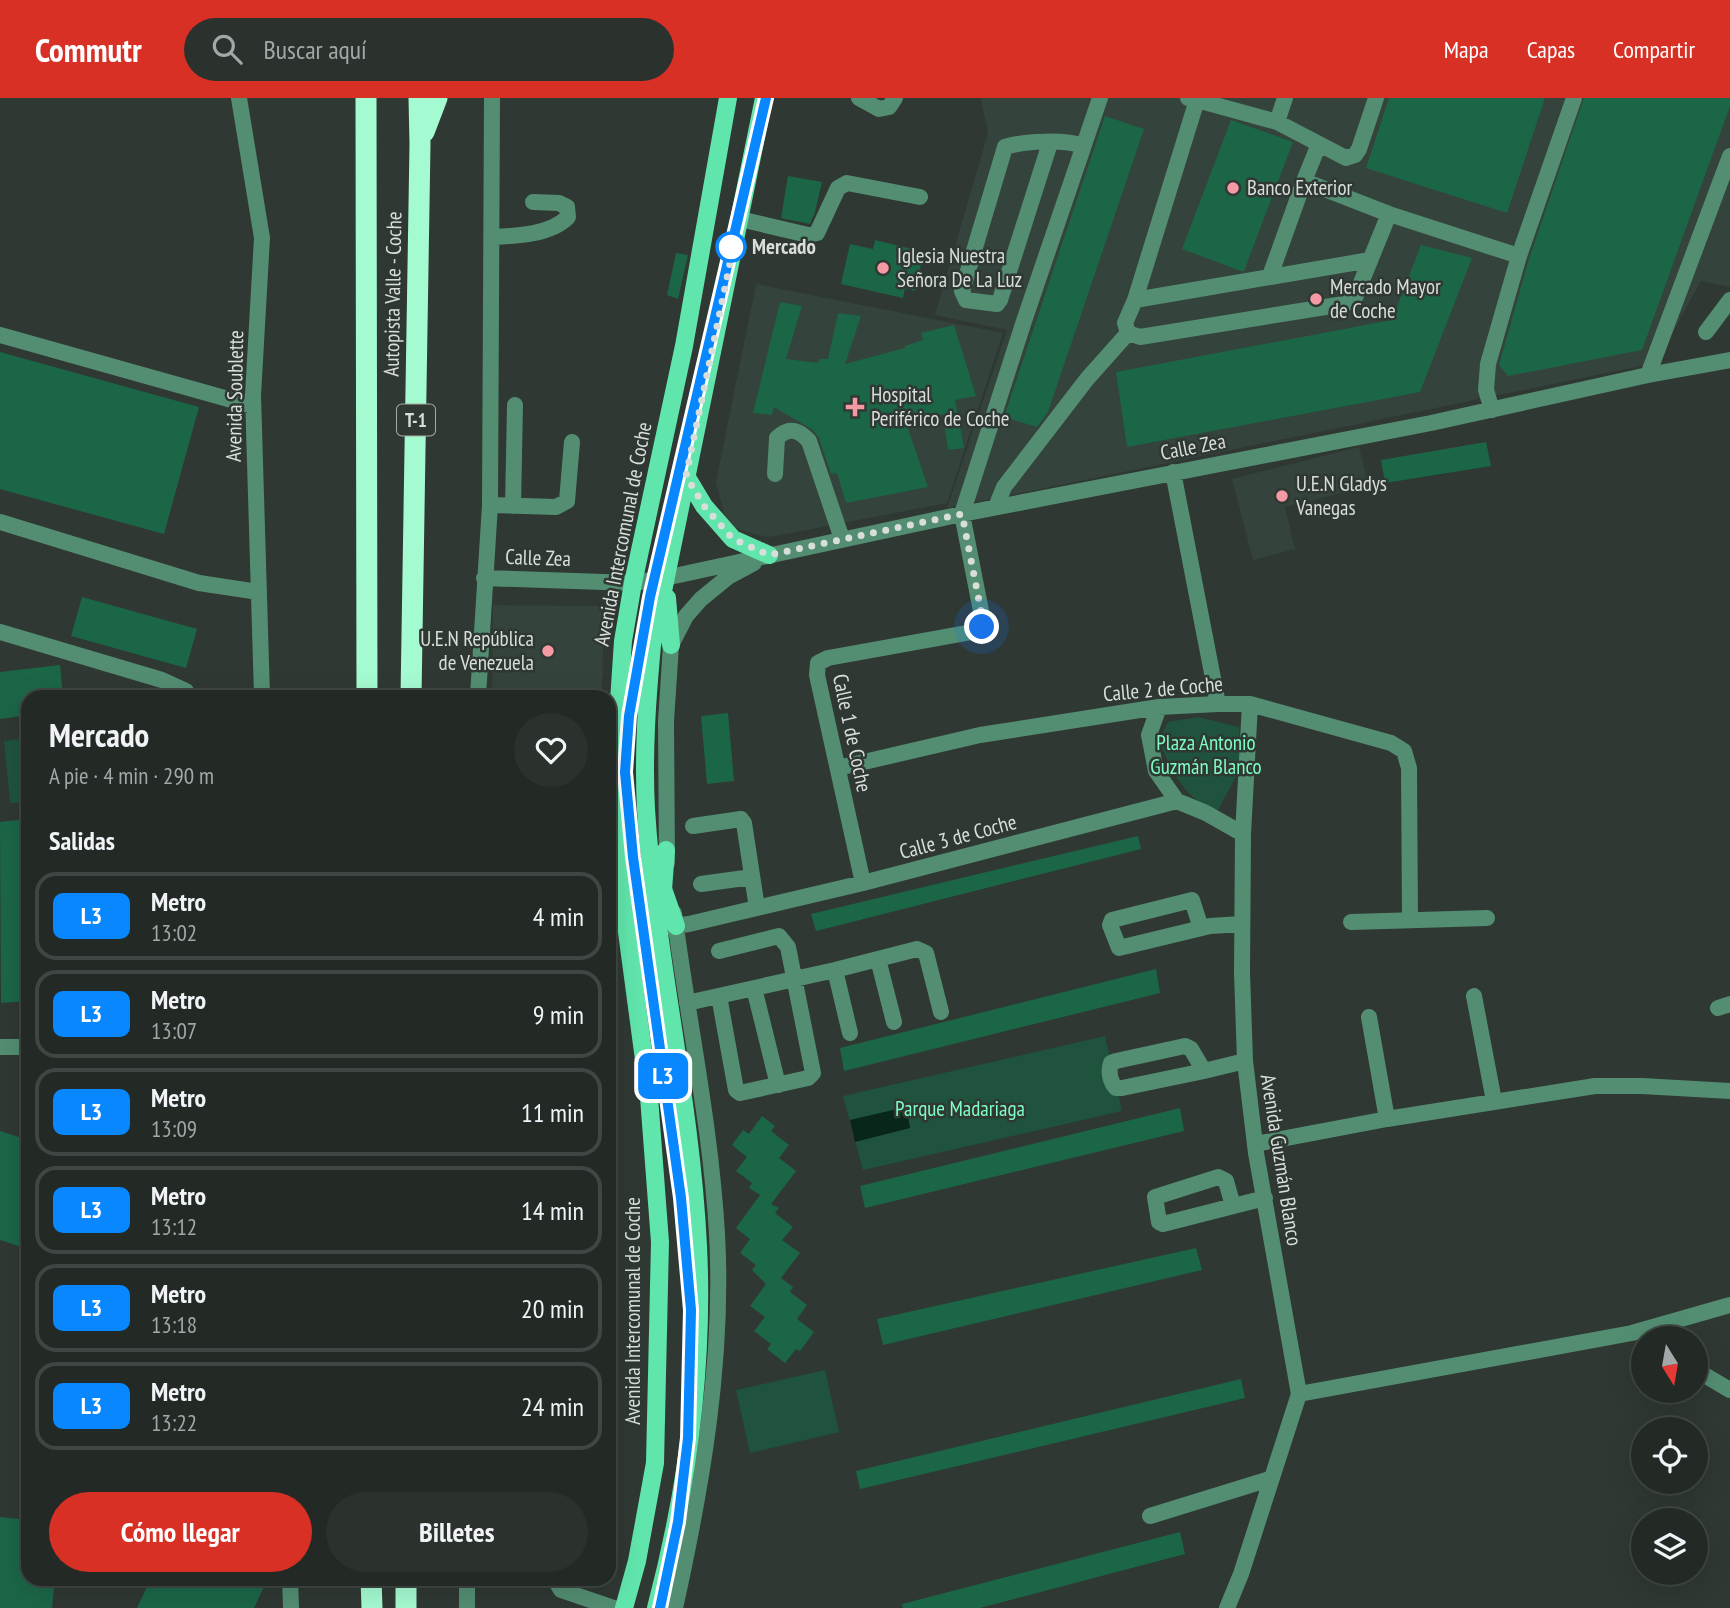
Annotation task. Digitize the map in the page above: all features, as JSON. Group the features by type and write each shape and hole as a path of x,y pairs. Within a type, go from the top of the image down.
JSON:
{"highway":[{"path":"359,98 365,161"},
{"name":"T-1","path":"365,161 366,98"},
{"name":"T-1","path":"419,98 420,144"},
{"path":"420,144 437,98"},
{"name":"Autopista Valle - Coche","path":"411,690 420,144"},
{"name":"Autopista Valle - Coche","path":"365,161 367,690"},
{"path":"371,1586 372,1608"},
{"path":"406,1586 406,1608"}],"main road":[{"name":"Avenida Intercomunal de Coche","path":"624,1608 640,1549 655,1463 660,1242 649,1097 627,932 619,827 617,731 623,641 684,346 728,98"},
{"path":"656,1608 683,1486 694,1417 698,1271 693,1184 668,927 658,851 646,810 646,710 652,645 764,98"},
{"path":"686,476 704,506 733,539 769,555"},
{"path":"665,578 671,645"},
{"path":"658,851 668,927"}],"street":[{"name":"Avenida Soublette","path":"239,98 262,237 253,407 262,690"},
{"path":"478,690 490,505 492,98"},
{"path":"859,98 879,108 889,107 895,98"},
{"path":"962,514 1100,98"},
{"path":"1277,122 1285,98"},
{"path":"1128,333 1125,323 1135,300 1192,99 1277,122 1346,158 1355,155 1376,98"},
{"path":"1492,410 1486,390 1488,363 1519,256 1574,98"},
{"path":"997,304 1050,142"},
{"path":"1024,321 997,304 966,300 962,291 1001,155 1005,147 1012,145 1073,142 1083,146"},
{"path":"1270,276 1319,144"},
{"path":"1648,376 1730,156"},
{"path":"1304,181 1389,214 1519,256"},
{"path":"740,219 808,235 817,233 838,188 847,183 920,197"},
{"path":"492,237 550,229 568,217 567,207 559,203 533,202"},
{"path":"1128,333 1140,337 1344,304 1354,300 1389,214"},
{"path":"1135,300 1370,260"},
{"path":"1706,332 1730,300"},
{"path":"996,507 1004,487 1087,379 1128,333"},
{"path":"0,335 253,407"},
{"name":"Calle Zea","path":"484,578 633,583 665,578 996,507 1492,410 1730,360"},
{"path":"513,506 515,405"},
{"path":"775,474 777,438 783,431 794,430 802,433 809,441 842,539"},
{"path":"490,505 556,507 567,501 572,442"},
{"path":"1173,472 1218,704"},
{"name":"Calle 1 de Coche","path":"863,883 817,675 818,663 828,658 972,632 982,627 962,514"},
{"path":"0,522 199,583 258,592"},
{"path":"658,851 671,645 686,616 701,599 729,577 769,555"},
{"path":"0,632 162,680 184,690"},
{"name":"Calle 2 de Coche","path":"838,768 980,735 1159,706 1250,704 1391,743 1404,751 1409,768 1410,920"},
{"name":"Avenida Guzmán Blanco","path":"1227,1608 1241,1574 1269,1479 1299,1394 1255,1144 1245,1060 1243,834 1250,704"},
{"path":"1159,706 1149,735 1156,771 1177,801 1206,813 1243,834"},
{"name":"Calle 3 de Coche","path":"627,932 668,927 863,883 1177,801"},
{"path":"693,826 741,819 746,829 757,908"},
{"path":"701,884 752,877"},
{"path":"1201,928 1192,900 1112,920 1110,925 1119,948 1201,928 1242,924"},
{"path":"1351,922 1487,918"},
{"path":"668,927 687,1003 708,1149 717,1234 718,1296 715,1364 702,1478 676,1608"},
{"path":"719,951 779,936 788,947 813,1073 808,1078 744,1094 736,1090 719,996"},
{"path":"687,1003 917,949 926,954 941,1012"},
{"path":"878,959 894,1022"},
{"path":"835,970 850,1033"},
{"path":"754,988 778,1085"},
{"path":"1474,996 1494,1101"},
{"path":"1369,1017 1387,1119"},
{"path":"1204,1071 1191,1049 1185,1046 1116,1060 1109,1068 1112,1084 1116,1088 1204,1071 1245,1060"},
{"path":"0,1047 21,1047"},
{"path":"1255,1144 1387,1119 1595,1086 1730,1091"},
{"path":"1233,1206 1226,1181 1218,1177 1156,1197 1159,1222 1163,1224 1265,1198"},
{"path":"1668,1326 1730,1305"},
{"path":"1299,1394 1631,1337"},
{"path":"1708,1377 1730,1390"},
{"path":"1150,1516 1269,1479"},
{"path":"290,1586 290,1608"},
{"path":"467,1586 467,1608"},
{"path":"559,1586 561,1590 614,1608"}],"shaded area":[{"name":"Mercado Mayor de Coche","path":"981,98 1730,98 1730,287 1701,281 1656,363 947,508 1007,330 935,315 988,133"},
{"name":"Hospital Periférico de Coche","path":"756,284 1003,333 947,503 770,537 733,527 726,521 716,482"},
{"name":"U.E.N Gladys Vanegas","path":"1359,447 1369,486 1285,507 1295,549 1253,560 1232,479"},
{"name":"U.E.N República de Venezuela","path":"493,605 604,606 602,690 492,690"},
{"path":"906,1107 910,1128 855,1142 850,1120"}],"green space":[{"name":"Plaza Antonio Guzmán Blanco","path":"1198,717 1239,727 1241,767 1218,810 1207,807 1189,793 1174,773 1159,741 1168,722"},
{"path":"21,739 21,802 10,803 4,741"},
{"name":"Parque Madariaga","path":"1105,1036 1122,1111 863,1170 843,1096"},
{"path":"825,1370 839,1432 750,1453 736,1390"}],"building":[{"path":"1389,98 1545,98 1507,213 1366,168"},
{"path":"1584,98 1730,98 1730,106 1642,350 1508,376 1499,365 1529,259"},
{"path":"1105,116 1144,129 1048,412 1037,427 1004,417"},
{"path":"1231,120 1293,142 1244,271 1182,249"},
{"path":"788,176 822,182 810,224 781,218"},
{"name":"Iglesia Nuestra Señora De La Luz","path":"875,240 924,252 915,291 905,288 903,298 841,284 850,244 873,249"},
{"path":"1421,245 1472,258 1420,392 1127,447 1116,372 1392,320"},
{"path":"676,253 688,255 678,299 667,295"},
{"path":"780,302 802,306 786,359 818,363 819,359 828,359 838,313 861,316 845,364 905,348 923,340 921,333 954,325 976,396 955,400 964,448 948,450 943,414 906,423 928,487 846,503 837,473 831,474 819,438 813,430 774,407 772,415 753,413"},
{"path":"0,352 199,407 164,534 0,489"},
{"path":"1486,442 1491,466 1385,483 1381,460"},
{"path":"82,597 197,629 186,668 71,636"},
{"path":"60,665 62,690 21,690 21,716 0,719 0,672"},
{"path":"728,713 734,781 707,784 701,716"},
{"path":"21,820 21,1002 1,1003 0,822"},
{"path":"1138,836 1141,849 816,931 811,914"},
{"path":"1156,969 1160,993 844,1071 840,1048"},
{"path":"1180,1108 1184,1131 865,1208 860,1186"},
{"path":"762,1116 775,1126 771,1131 789,1145 779,1158 796,1171 771,1204 779,1208 775,1213 793,1227 782,1240 800,1253 781,1278 793,1287 790,1292 807,1305 797,1319 814,1332 800,1351 796,1349 785,1363 767,1349 771,1344 754,1331 765,1317 750,1306 766,1284 752,1270 756,1265 740,1253 750,1239 736,1228 760,1195 749,1188 752,1183 736,1171 747,1157 732,1145 743,1130 749,1134"},
{"path":"0,1131 21,1138 21,1247 0,1240"},
{"path":"1196,1248 1202,1270 883,1345 877,1319"},
{"path":"1241,1379 1245,1398 860,1489 856,1471"},
{"path":"0,1517 21,1519 21,1586 54,1586 52,1608 0,1608"},
{"path":"1180,1532 1185,1554 980,1608 903,1608 902,1604"},
{"path":"147,1586 264,1586 254,1608 137,1608"}],"metro line":[{"name":"L3","path":"660,1608 678,1522 688,1438 691,1310 681,1198 633,857 626,795 625,745 640,643 650,597 766,98"}],"place":[{"name":"Banco Exterior","path":"1233,188"},
{"name":"Mercado","path":"731,247"},
{"name":"Iglesia Nuestra Señora De La Luz","path":"883,268"},
{"name":"Mercado Mayor de Coche","path":"1316,299"},
{"name":"Hospital Periférico de Coche","path":"855,407"},
{"name":"U.E.N Gladys Vanegas","path":"1282,496"},
{"name":"U.E.N República de Venezuela","path":"548,651"}],"route":[{"path":"731,247 734,244 686,476 692,489 733,539 769,555 962,514 982,627"}]}
